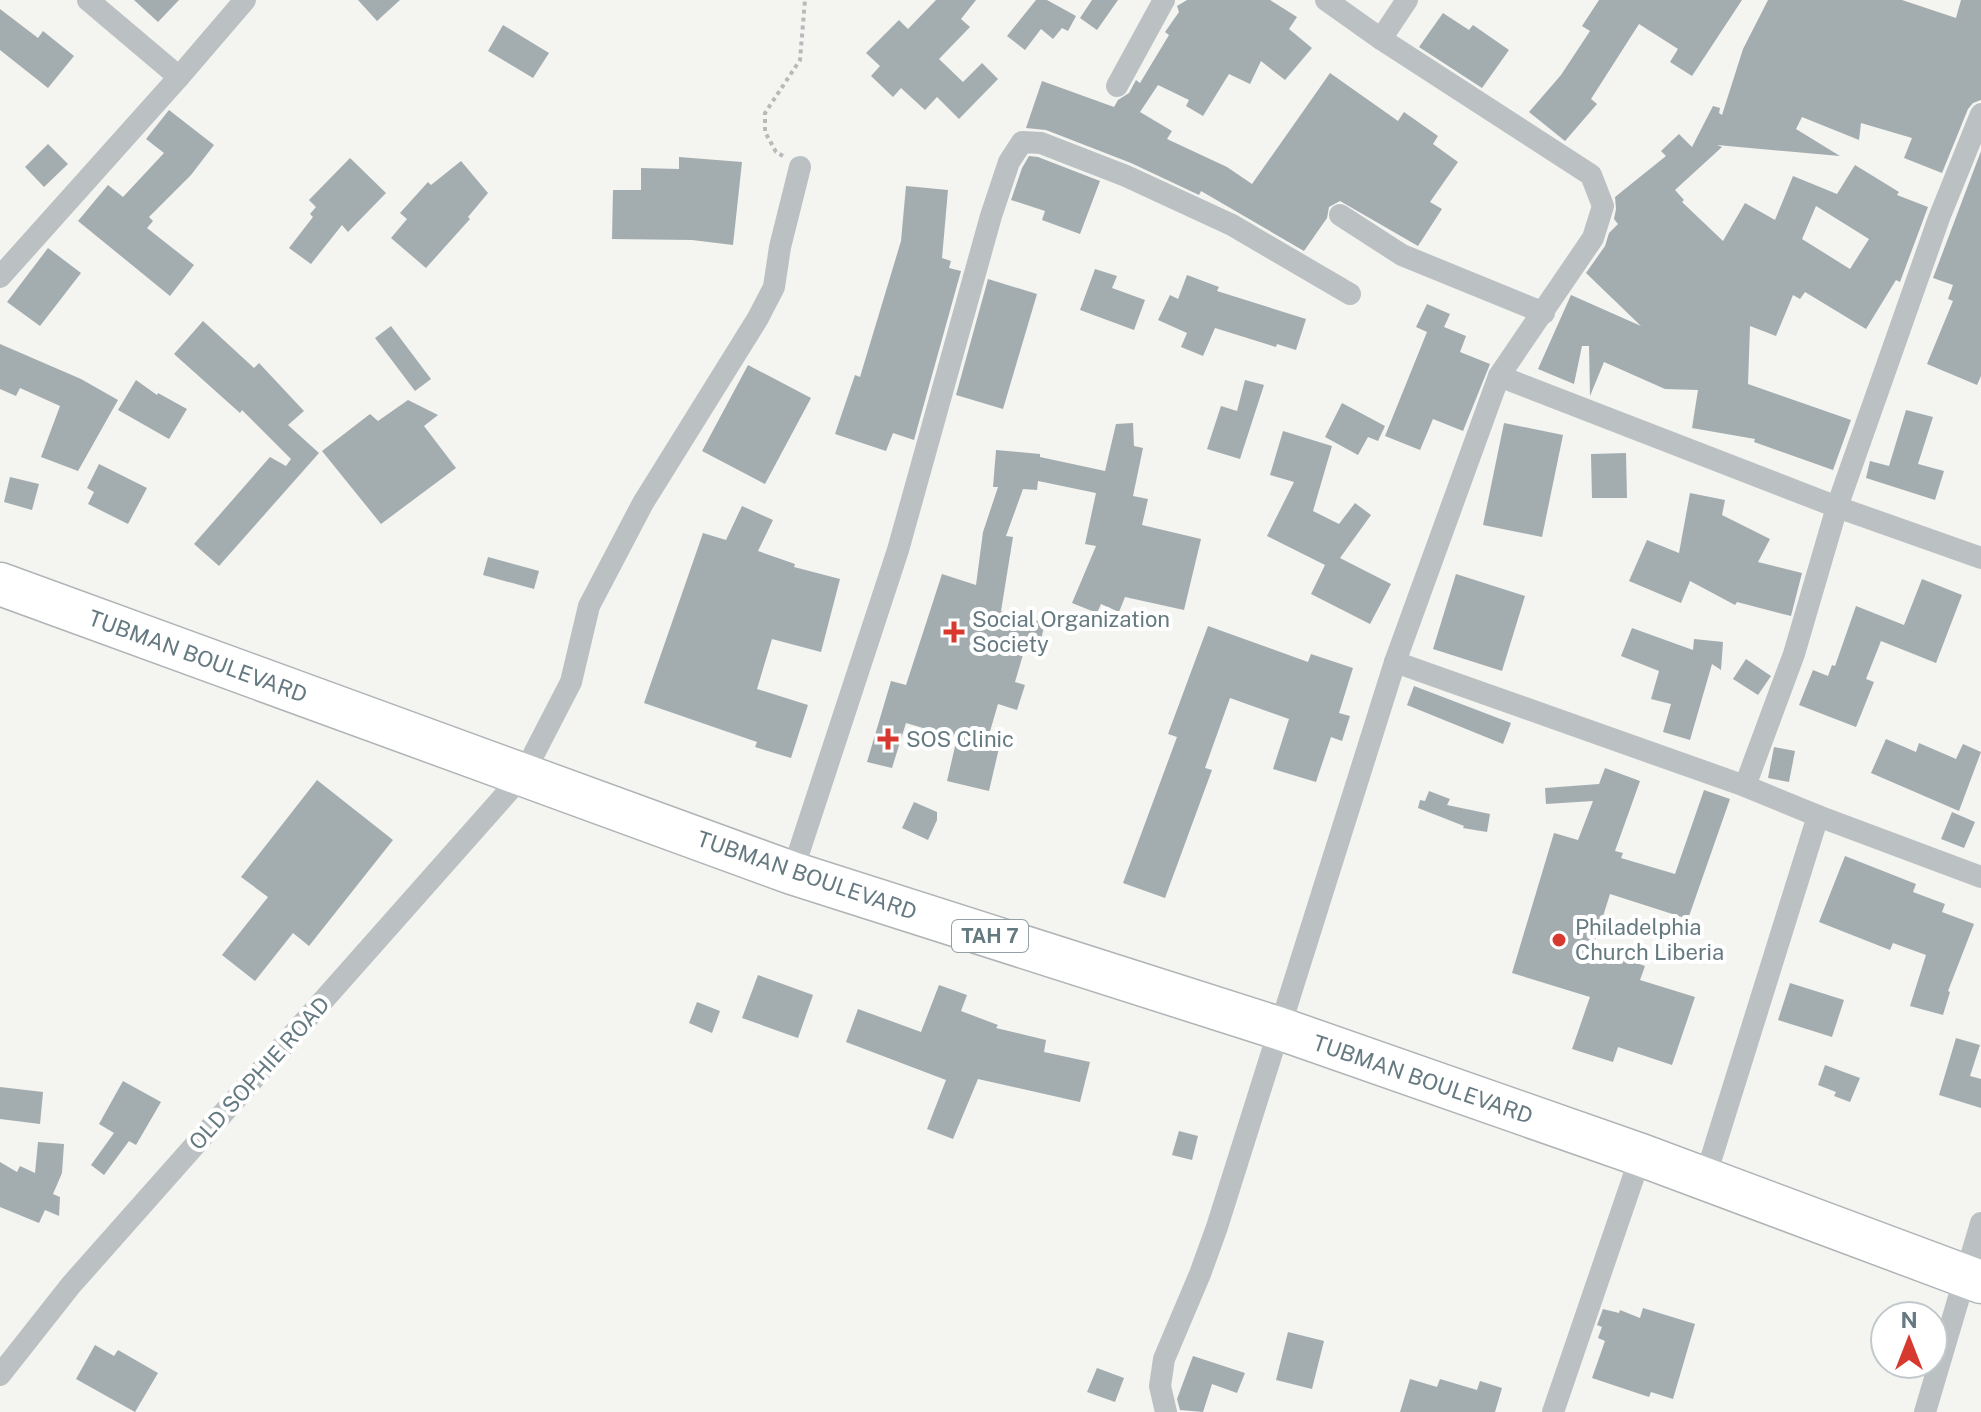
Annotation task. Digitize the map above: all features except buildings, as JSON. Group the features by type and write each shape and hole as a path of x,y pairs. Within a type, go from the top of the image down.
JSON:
{"highway":[{"name":"TUBMAN BOULEVARD","path":"0,584 792,873 1278,1028 1705,1178 1972,1279"}],"street":[{"path":"88,0 179,77"},
{"path":"0,277 245,0"},
{"path":"1117,86 1164,0"},
{"path":"1166,1412 1160,1386 1164,1359 1213,1238 1395,662 1499,376 1593,238 1603,206 1591,175 1326,0"},
{"path":"1381,39 1407,0"},
{"path":"1745,786 1794,654 1837,507 1939,218 1981,114"},
{"path":"792,873 898,550 991,216 1009,162 1022,142 1041,143 1126,176 1219,219 1350,294"},
{"name":"OLD SOPHIE ROAD","path":"0,1375 81,1273 523,775 571,682 589,606 643,503 774,287 780,247 800,167"},
{"path":"1340,215 1402,255 1544,313"},
{"path":"1499,376 1837,507 1981,558"},
{"path":"1395,662 1745,786 1981,877"},
{"path":"1705,1178 1818,816"},
{"path":"1553,1412 1641,1155"},
{"path":"1925,1412 1972,1279 1981,1223"}],"path":[{"path":"800,167 776,152 765,132 765,113 800,60 805,0"}],"place":[{"name":"Social Organization Society","path":"954,632"},
{"name":"SOS Clinic","path":"888,739"},
{"name":"Philadelphia Church Liberia","path":"1559,940"}]}
